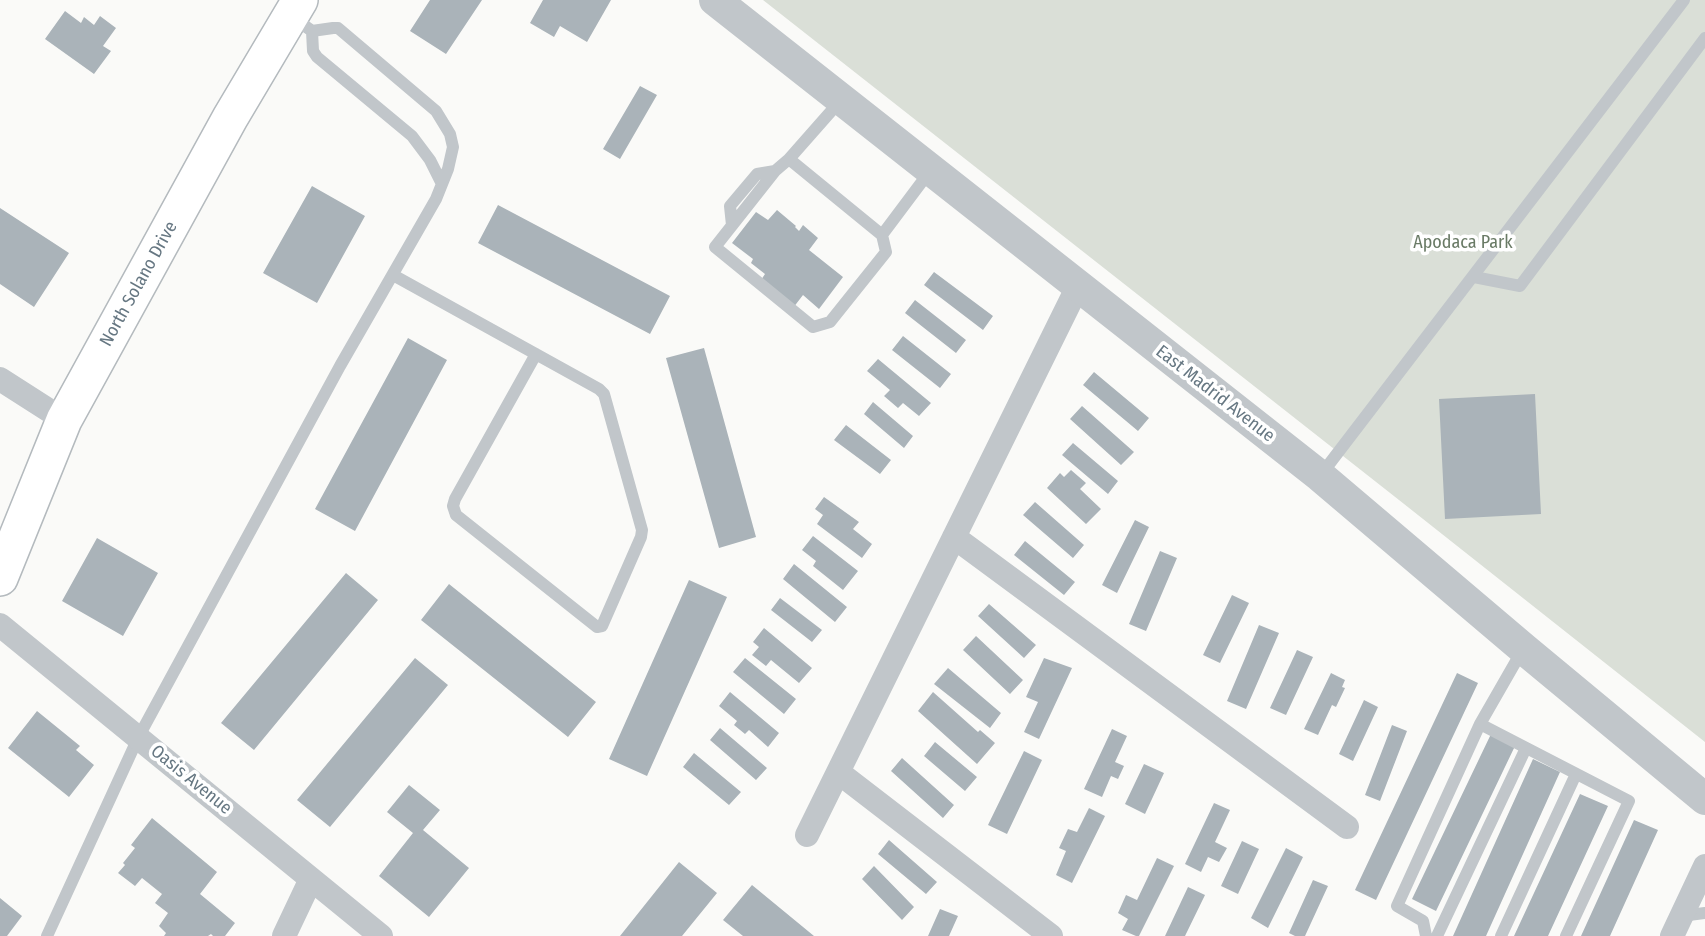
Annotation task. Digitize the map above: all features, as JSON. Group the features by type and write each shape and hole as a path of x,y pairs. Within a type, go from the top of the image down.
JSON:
{"main road":[{"name":"North Solano Drive","path":"0,578 65,420 230,118 301,16"}],"street":[{"name":"East Madrid Avenue","path":"715,0 1320,477 1705,799"},
{"path":"807,835 1078,286"},
{"path":"0,379 65,420"},
{"path":"954,537 1347,827"},
{"name":"Oasis Avenue","path":"0,625 381,936"},
{"path":"838,772 1051,936"},
{"path":"1686,922 1705,866"},
{"path":"284,936 311,879"}],"lane":[{"path":"1320,477 1684,0"},
{"path":"301,16 317,57 412,136 430,160 442,184"},
{"path":"47,936 138,738 340,366 436,199 448,169 453,147 447,128 436,111 338,28 301,16"},
{"path":"1474,277 1520,286 1705,38"},
{"path":"789,159 881,235 886,252 830,322 813,327 715,247 733,225 730,206 757,174 775,171 789,159 842,100"},
{"path":"881,235 930,170"},
{"path":"393,275 599,388 604,394 642,530 602,626 597,627 456,515 453,506 536,354"},
{"path":"1426,936 1423,921 1397,906 1480,724 1524,649"},
{"path":"1480,724 1629,801 1566,936"},
{"path":"1437,936 1526,748"},
{"path":"1501,936 1576,774"}],"green space":[{"name":"Apodaca Park","path":"763,0 1705,0 1705,742 1399,500"}],"building":[{"path":"430,0 482,0 446,54 410,31"},
{"path":"543,0 611,0 587,42 560,26 554,37 530,23"},
{"path":"65,11 81,23 84,17 94,25 100,16 116,28 103,46 111,51 94,74 45,39"},
{"path":"640,86 657,95 620,159 603,149"},
{"path":"312,186 365,216 317,303 263,273"},
{"path":"498,205 670,296 650,334 478,243"},
{"path":"0,208 69,253 34,307 0,284"},
{"path":"777,210 799,231 803,225 818,238 809,250 843,277 819,309 803,295 793,308 761,280 765,274 751,263 753,259 732,243 756,212 768,220"},
{"path":"934,272 993,316 983,330 924,285"},
{"path":"915,300 966,340 956,353 905,313"},
{"path":"903,336 951,374 940,388 892,350"},
{"path":"408,338 447,360 355,531 315,509"},
{"path":"704,348 756,537 719,548 666,358"},
{"path":"878,359 931,403 919,416 903,403 898,408 884,396 890,390 867,371"},
{"path":"1094,372 1149,418 1138,431 1083,385"},
{"path":"1535,394 1541,514 1445,519 1439,399"},
{"path":"873,402 913,436 904,448 864,414"},
{"path":"1082,406 1134,452 1121,465 1070,419"},
{"path":"846,425 891,460 880,474 834,440"},
{"path":"1073,443 1118,481 1108,494 1062,455"},
{"path":"1071,470 1086,483 1080,489 1101,509 1086,524 1047,488 1060,473 1064,477"},
{"path":"824,497 859,522 853,529 872,544 862,558 817,524 823,515 815,509"},
{"path":"1035,502 1084,545 1073,558 1023,515"},
{"path":"1135,520 1149,527 1117,593 1102,585"},
{"path":"813,536 858,571 843,590 813,566 816,561 802,550"},
{"path":"97,538 158,573 123,636 62,601"},
{"path":"1025,541 1075,582 1064,595 1014,555"},
{"path":"1160,551 1177,558 1146,631 1129,624"},
{"path":"794,564 847,607 835,622 783,579"},
{"path":"346,573 378,600 254,750 221,723"},
{"path":"689,580 727,597 647,776 609,759"},
{"path":"449,584 596,702 568,737 421,620"},
{"path":"1232,595 1249,603 1220,663 1203,655"},
{"path":"780,598 822,630 812,642 771,610"},
{"path":"989,604 1036,645 1024,658 978,616"},
{"path":"1259,625 1279,633 1246,709 1227,701"},
{"path":"764,628 812,668 799,683 771,660 766,666 752,655 759,647 753,642"},
{"path":"976,636 1023,680 1010,694 963,650"},
{"path":"1297,650 1313,657 1286,715 1270,708"},
{"path":"415,658 448,685 330,827 297,800"},
{"path":"745,658 796,699 784,714 733,672"},
{"path":"1044,658 1072,668 1039,739 1024,732 1038,702 1026,697"},
{"path":"948,668 1001,713 990,728 934,684"},
{"path":"1331,673 1345,680 1342,687 1345,688 1336,707 1332,705 1318,735 1304,729"},
{"path":"1457,673 1478,683 1376,900 1355,890"},
{"path":"730,692 779,733 768,747 749,730 745,734 734,725 737,721 719,706"},
{"path":"933,692 978,732 980,730 995,743 977,764 918,711"},
{"path":"1364,700 1378,707 1353,761 1339,754"},
{"path":"37,711 80,746 76,750 94,765 69,797 8,748"},
{"path":"1392,725 1407,731 1380,801 1365,795"},
{"path":"720,728 767,768 756,780 710,740"},
{"path":"1112,729 1127,736 1115,762 1124,766 1118,779 1111,776 1102,797 1084,789"},
{"path":"1491,734 1515,746 1436,911 1412,899"},
{"path":"935,742 977,777 965,791 924,756"},
{"path":"1024,751 1042,760 1007,834 988,825"},
{"path":"694,753 741,792 729,805 683,767"},
{"path":"902,758 954,805 943,818 891,771"},
{"path":"1533,759 1560,772 1486,936 1453,936"},
{"path":"1144,764 1164,773 1145,814 1125,804"},
{"path":"409,785 440,810 423,830 469,868 429,917 379,876 413,833 387,812"},
{"path":"1580,794 1608,806 1548,936 1514,936"},
{"path":"1214,803 1230,810 1215,842 1227,848 1219,862 1208,857 1201,872 1185,864"},
{"path":"1089,808 1105,816 1072,883 1056,875 1066,851 1059,848 1068,829 1077,832"},
{"path":"152,818 217,872 200,894 235,923 225,936 164,936 166,933 159,926 168,913 155,903 162,894 142,878 135,886 118,873 135,848 131,845"},
{"path":"1634,820 1658,830 1610,936 1581,936"},
{"path":"889,840 937,882 926,894 878,854"},
{"path":"1242,841 1259,849 1238,894 1221,886"},
{"path":"1286,848 1303,857 1268,928 1251,918"},
{"path":"1157,858 1174,866 1139,936 1136,936 1122,930 1128,919 1118,913 1126,895 1137,900"},
{"path":"679,862 717,893 682,936 620,936"},
{"path":"874,866 914,907 902,920 862,879"},
{"path":"1313,880 1328,886 1305,936 1295,936 1289,933"},
{"path":"752,885 814,936 743,936 723,920"},
{"path":"1188,887 1205,895 1185,936 1165,936"},
{"path":"0,898 22,916 7,936 0,936"},
{"path":"940,909 958,916 949,936 928,936"}]}
